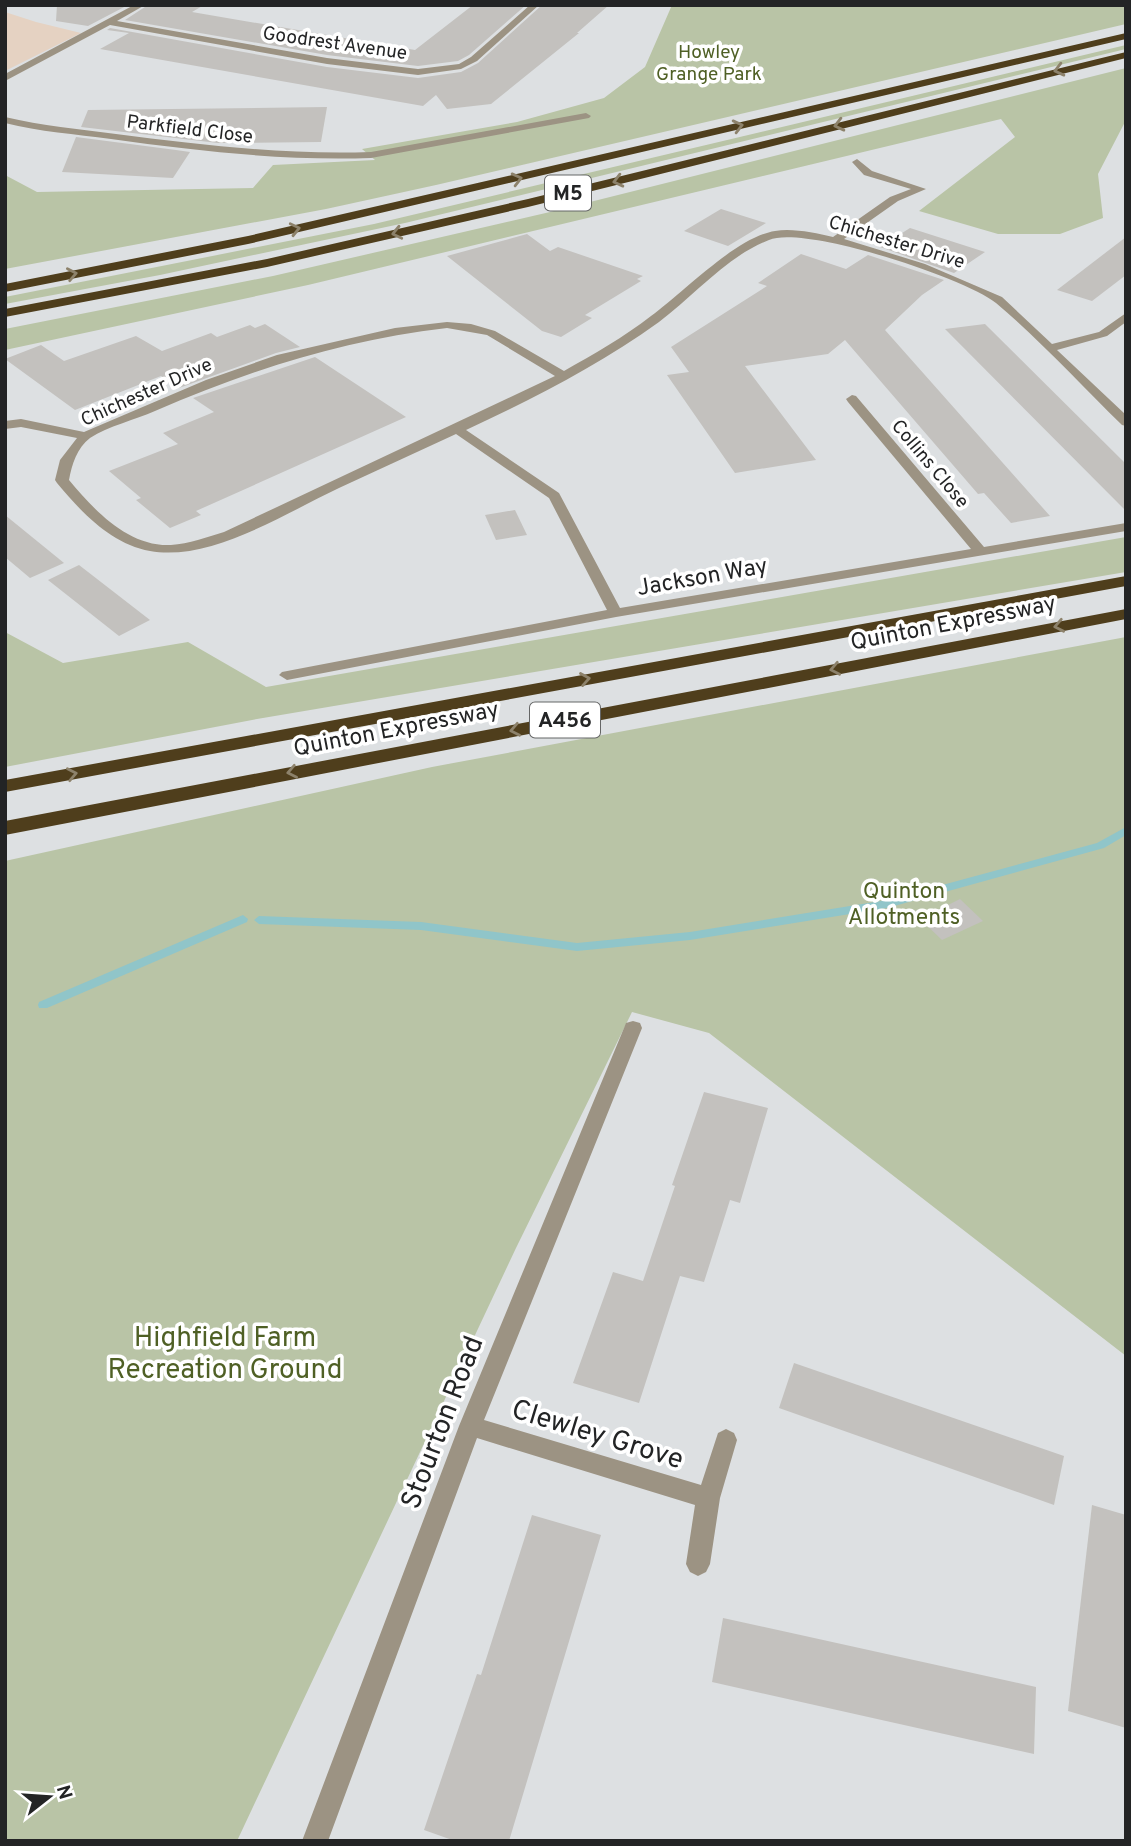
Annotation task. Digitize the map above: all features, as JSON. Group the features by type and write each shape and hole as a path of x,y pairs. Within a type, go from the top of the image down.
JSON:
{"highway":[{"name":"M5","path":"5,288 261,237 516,179 904,85 1126,36"},
{"name":"M5","path":"5,313 267,262 528,203 1126,55"},
{"name":"Quinton Expressway","path":"5,786 1126,581"},
{"name":"Quinton Expressway","path":"5,828 1126,614"}],"street":[{"path":"5,78 141,5"},
{"name":"Goodrest Avenue","path":"111,23 327,61 418,72 461,66 474,59 535,5"},
{"name":"Parkfield Close","path":"5,120 168,144 288,156 371,155 586,116"},
{"path":"836,240 894,199 920,189 868,173 857,162"},
{"name":"Chichester Drive","path":"566,377 491,334 471,327 446,325 395,331 281,358 210,383 85,436 66,460 62,480 81,505 129,541 163,549 191,547 229,535 458,430 566,377 655,319 754,242 775,234 805,234 836,240 975,286 998,299 1126,422"},
{"path":"1050,348 1102,334 1126,316"},
{"name":"Collins Close","path":"852,399 980,551"},
{"path":"5,425 21,423 85,436"},
{"path":"458,430 554,496 616,613"},
{"name":"Jackson Way","path":"287,675 616,613 1126,527"},
{"name":"Stourton Road","path":"315,1841 470,1426 632,1028"},
{"name":"Clewley Grove","path":"470,1426 708,1498"},
{"path":"698,1564 708,1498 726,1440"}],"shaded area":[{"path":"5,12 36,22 81,33 5,71"}],"green space":[{"name":"Howley Grange Park","path":"672,5 1126,5 1126,24 436,185 326,209 5,269 5,175 37,192 253,188 273,165 375,160 362,149 517,122 604,98 645,67"},
{"path":"1126,45 1126,49 405,223 160,275 5,304 5,297 374,224"},
{"path":"1126,68 1126,120 1098,174 1103,218 1060,234 998,234 919,211 1015,137 1001,119 308,285 5,350 5,329 273,276 550,212"},
{"path":"1126,537 1126,572 257,719 5,767 5,632 63,663 188,642 266,687"},
{"name":"Quinton Allotments","path":"1126,637 1126,1356 709,1033 632,1012 516,1248 237,1841 5,1841 5,861 432,767"}],"building":[{"path":"57,5 128,5 88,26 56,21"},
{"path":"148,5 204,5 192,12 415,50 473,5 526,5 469,55 458,61 418,66 327,55 125,20"},
{"path":"542,5 609,5 579,33 491,104 447,109 436,95 423,106 100,49 129,33 107,30 110,28 327,67 418,78 461,72 478,63"},
{"path":"327,107 321,142 218,143 81,127 88,110"},
{"path":"76,137 190,152 173,178 62,172"},
{"path":"721,209 766,223 728,246 684,231"},
{"path":"910,228 985,252 954,273 880,247"},
{"path":"527,234 550,251 558,247 643,276 637,279 641,281 585,315 592,318 561,337 542,331 447,256"},
{"path":"1126,237 1126,275 1092,301 1057,290"},
{"path":"801,254 846,269 868,255 944,280 922,295 885,330 1050,516 1011,523 984,493 978,494 845,340 828,354 745,366 816,460 735,473 667,375 689,372 671,347 767,286 758,283"},
{"path":"265,324 300,347 179,388 161,376 75,410 5,359 41,345 64,361 136,336 162,351 211,333 217,337 250,325 255,328"},
{"path":"985,324 1126,464 1126,511 945,329"},
{"path":"315,357 406,417 196,511 201,515 170,528 136,500 141,498 109,471 178,444 163,433 214,412 193,398"},
{"path":"515,510 527,535 496,540 485,515"},
{"path":"5,515 64,563 30,578 5,557"},
{"path":"79,565 150,620 119,636 48,580"},
{"path":"960,899 983,921 942,940 920,919"},
{"path":"704,1092 768,1108 740,1203 730,1200 704,1282 680,1276 639,1403 573,1383 613,1272 643,1281"},
{"path":"794,1363 1064,1456 1054,1505 779,1408"},
{"path":"1092,1505 1126,1515 1126,1728 1068,1711"},
{"path":"532,1515 601,1535 509,1841 455,1841 424,1830 477,1674 481,1675"},
{"path":"723,1618 1036,1687 1034,1754 712,1682"}],"waterway":[{"path":"259,920 421,926 577,947 690,936 887,904 1100,846 1126,830"},
{"path":"43,1005 243,919"}],"park label":[{"name":"Highfield Farm Recreation Ground","path":"225,1352"}]}
